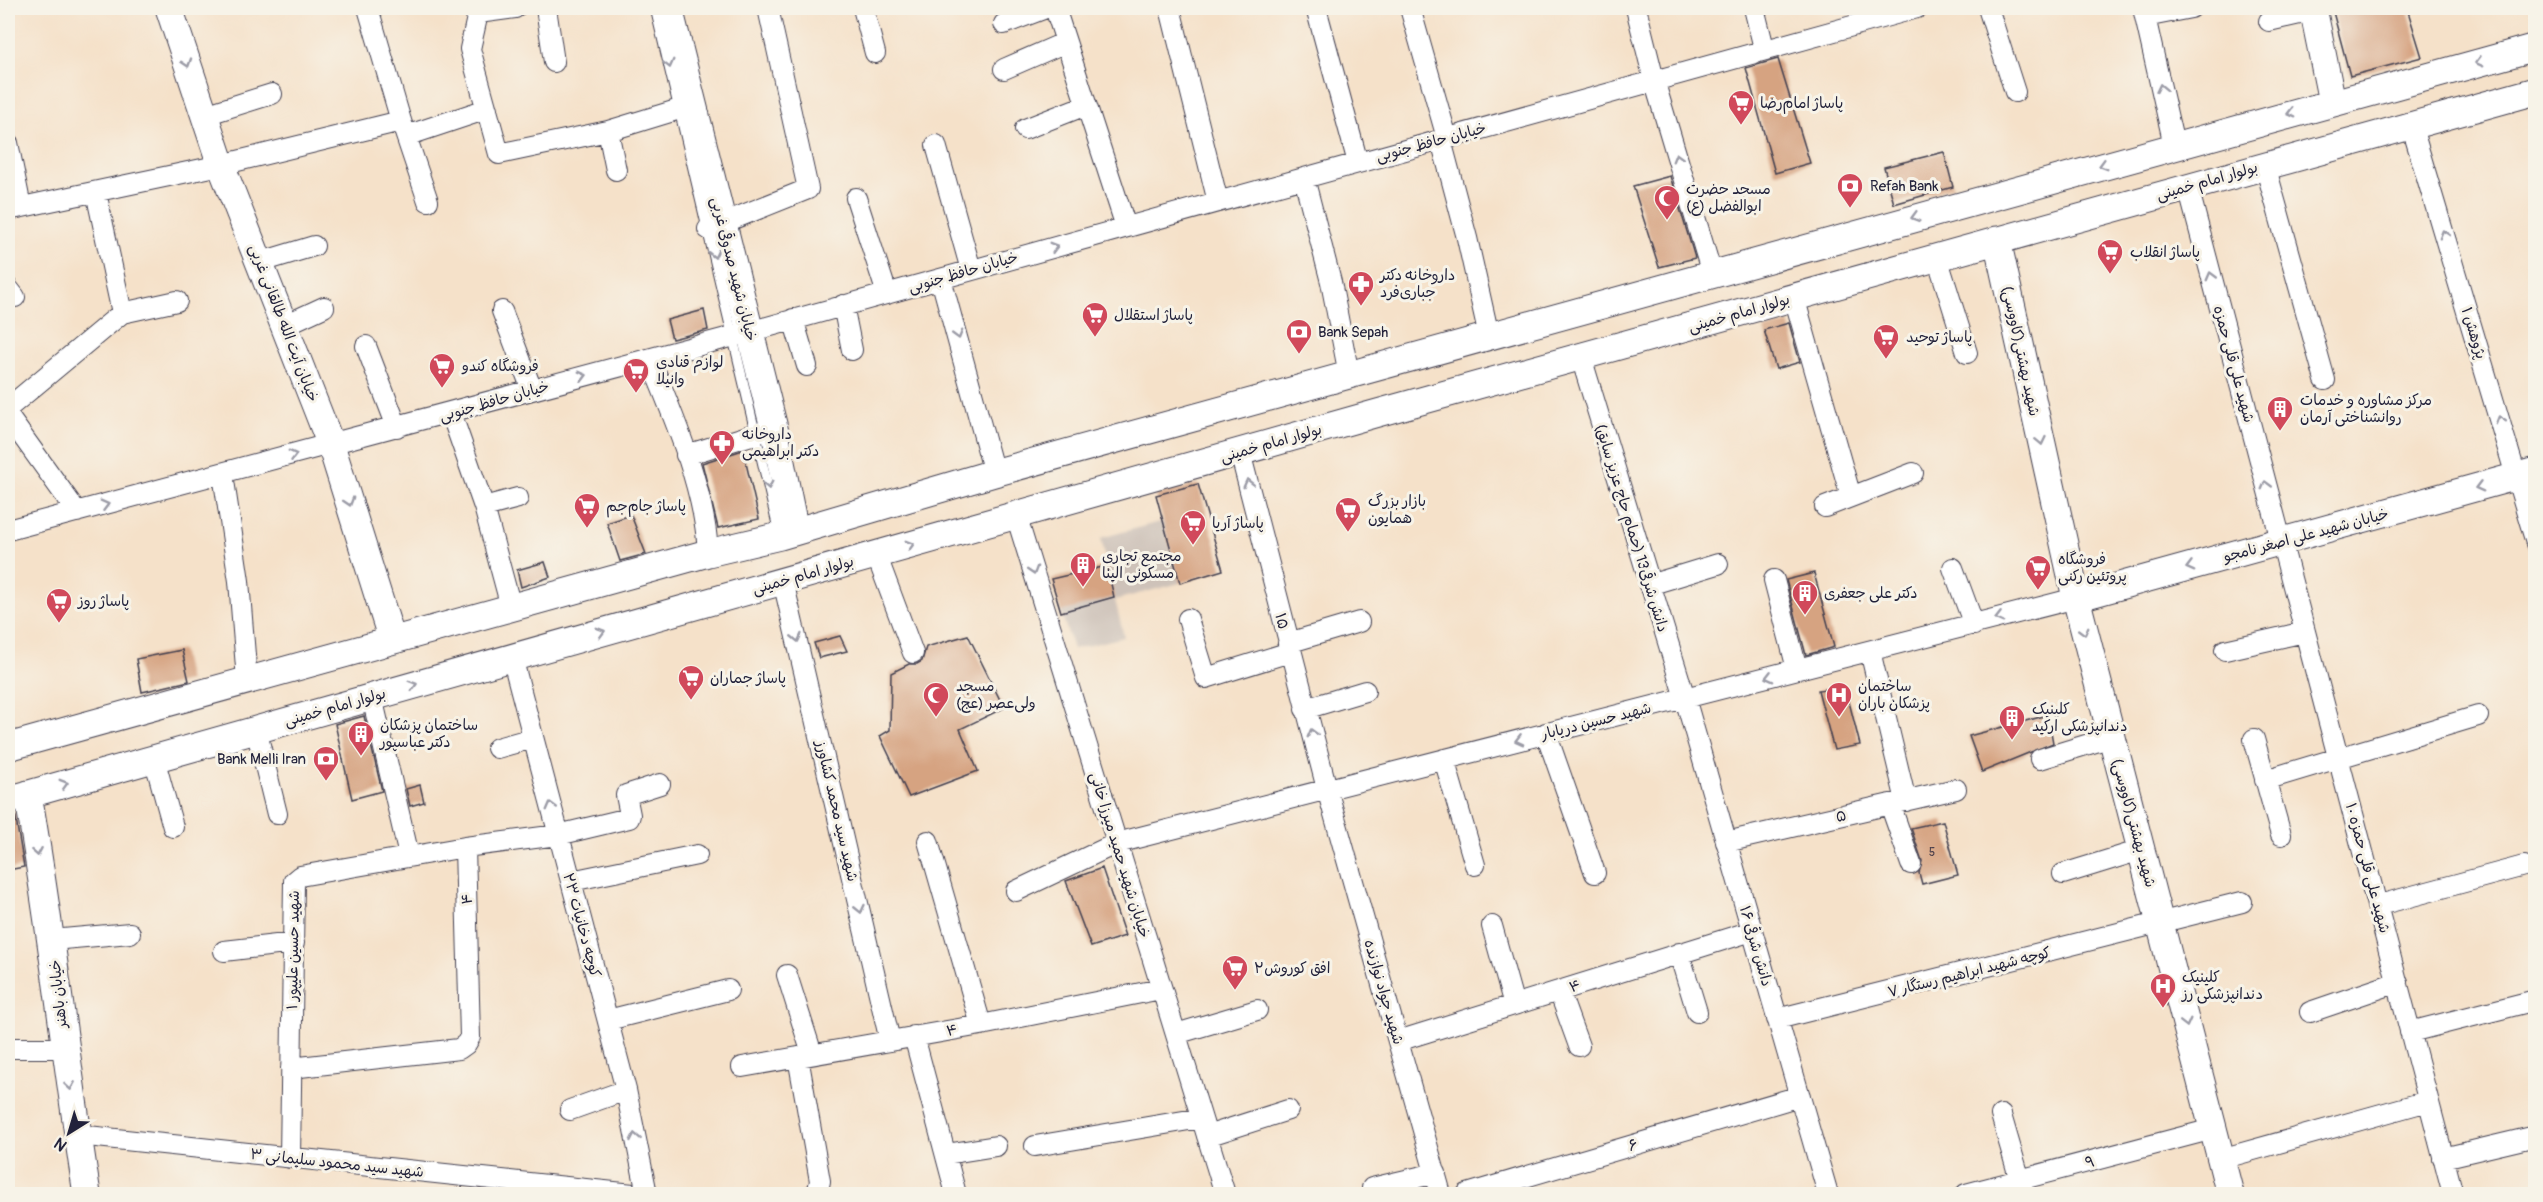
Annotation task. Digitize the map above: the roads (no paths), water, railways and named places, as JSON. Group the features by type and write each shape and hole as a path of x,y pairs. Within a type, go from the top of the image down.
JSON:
{"main road":[{"name":"خیابان آیت الله طالقانی غربی","path":"169,8 222,165 331,445 392,640"},
{"name":"خیابان شهید صدوقی غربی","path":"669,8 686,107 766,431 787,533"},
{"path":"2313,9 2332,102"},
{"path":"8,747 787,533 994,473 2174,145 2535,47"},
{"name":"بولوار امام خمینی","path":"18,797 2411,124 2535,92"},
{"name":"شهید بهشتی(کاووسی)","path":"1997,240 2076,598 2230,1194"},
{"name":"خیابان شهید علی اصغر نامجو","path":"2076,598 2526,474"},
{"name":"خیابان باهنر","path":"18,797 52,940 64,1048 87,1194"}],"street":[{"path":"368,8 403,129 428,201"},
{"path":"515,8 477,10 470,49 499,154 608,131 686,107"},
{"path":"546,8 554,62"},
{"path":"716,226 808,189 768,8"},
{"path":"863,8 875,53"},
{"path":"1004,24 1046,8"},
{"path":"1055,8 1126,227"},
{"path":"1170,8 1218,201"},
{"path":"1316,8 1358,163"},
{"path":"1410,8 1444,139 1489,336"},
{"path":"1636,8 1654,80 1712,274"},
{"path":"1754,8 1764,48"},
{"name":"خیابان حافظ جنوبی","path":"8,530 741,334 1764,48 1917,8"},
{"path":"1988,8 2015,92"},
{"path":"2174,145 2144,12 2191,8"},
{"path":"2269,21 2313,9"},
{"path":"1004,69 1066,42"},
{"path":"205,115 273,94"},
{"path":"1025,129 1086,105"},
{"path":"8,143 14,209 222,165 304,145 403,129 487,109"},
{"name":"پژوهش ۱","path":"2411,124 2526,474 2535,543"},
{"path":"608,131 616,170"},
{"path":"936,145 971,270"},
{"path":"2265,165 2325,380"},
{"path":"1304,178 1331,282 1349,375"},
{"name":"شهید علی قلی حمزه","path":"2188,187 2280,542"},
{"path":"96,192 122,313"},
{"path":"856,198 887,294"},
{"path":"261,262 314,246"},
{"path":"1937,257 1967,353"},
{"path":"941,279 994,473"},
{"path":"1794,297 1851,497"},
{"path":"8,408 122,313 177,301"},
{"path":"843,305 852,350"},
{"path":"285,325 324,307"},
{"path":"502,311 532,390"},
{"path":"794,319 807,366"},
{"path":"366,346 397,427"},
{"name":"دانش شرقی13 (حمام حاج عزیز سابق)","path":"1581,357 1685,698"},
{"path":"650,358 678,426 707,523 708,553"},
{"path":"451,413 484,507 512,607"},
{"path":"8,416 77,512"},
{"path":"686,455 766,431"},
{"name":"۱۵","path":"1240,452 1327,789"},
{"path":"1824,507 1913,473"},
{"path":"223,474 239,581 247,680"},
{"path":"484,507 518,498"},
{"name":"خیابان شهید حمید میرزا خانی","path":"1016,515 1225,1194"},
{"name":"شهید علی قلی حمزه ۱۰","path":"2280,542 2379,905 2453,1194"},
{"path":"876,554 913,653"},
{"path":"1649,585 1718,564"},
{"path":"1953,568 1974,625"},
{"path":"1774,580 1797,669"},
{"name":"شهید سید محمد کشاورز","path":"783,581 890,1041"},
{"name":"شهید حسین دریابار","path":"1016,891 1117,843 2076,598"},
{"path":"1188,619 1206,678 1359,622"},
{"path":"2225,650 2304,632"},
{"path":"1870,651 1911,864"},
{"name":"کوچه دخانیات ۲۳","path":"512,657 626,1090 647,1194"},
{"path":"1305,709 1365,691"},
{"path":"372,697 409,856"},
{"name":"دانش شرقی ۱۶","path":"1685,698 1828,1194"},
{"path":"2265,780 2478,716"},
{"path":"256,729 277,814"},
{"path":"1546,734 1594,873"},
{"path":"2040,759 2112,737"},
{"path":"497,748 533,738"},
{"path":"2254,739 2281,835"},
{"path":"154,758 173,827"},
{"path":"1444,759 1476,865"},
{"path":"465,847 558,835 629,818 627,795 660,784"},
{"name":"شهید جواد نوازنده","path":"1327,789 1442,1194"},
{"name":"۵","path":"1726,842 1956,789"},
{"path":"928,841 981,1025"},
{"name":"۴","path":"291,1068 459,1049 466,1044 470,1037 465,847"},
{"name":"شهید حسین علیپور ۱","path":"290,1158 294,880 300,876 465,847"},
{"path":"2063,874 2141,850"},
{"path":"571,881 697,855"},
{"path":"2379,905 2524,866"},
{"name":"کوچه شهید ابراهیم رستگار ۷","path":"1777,1019 2242,902"},
{"path":"1492,926 1514,1005"},
{"name":"۴","path":"1398,1041 1752,931"},
{"path":"52,940 130,933"},
{"path":"224,951 294,943"},
{"path":"1679,953 1697,1012"},
{"path":"787,975 805,1056 820,1180 818,1190 814,1194"},
{"path":"2310,1012 2398,982"},
{"name":"۴","path":"742,1067 981,1025 1161,988"},
{"path":"608,1020 728,990"},
{"path":"1559,990 1580,1046"},
{"path":"2410,1032 2535,1000"},
{"path":"1176,1034 1257,1010"},
{"path":"914,1036 956,1194"},
{"path":"8,1048 64,1048"},
{"path":"570,1110 626,1090"},
{"name":"۶","path":"1467,1194 1800,1096"},
{"path":"2221,1159 2428,1101"},
{"path":"1035,1146 1204,1127 1288,1110"},
{"path":"2001,1115 2022,1187"},
{"name":"۹","path":"1966,1194 2022,1187 2213,1129"},
{"name":"شهید سید محمود سلیمانی ۳","path":"78,1135 633,1194"},
{"path":"2443,1158 2535,1136"},
{"path":"946,1154 996,1146"},
{"path":"1372,1188 1436,1173"}],"lane":[{"path":"655,8 686,107"}],"place":[{"name":"پاساژ امام‌رضا","path":"1741,126"},
{"name":"Refah Bank","path":"1850,209"},
{"name":"مسجد حضرت ابوالفضل (ع)","path":"1667,221"},
{"name":"پاساژ انقلاب","path":"2110,275"},
{"name":"داروخانه دکتر جباری‌فرد","path":"1361,307"},
{"name":"پاساژ استقلال","path":"1095,338"},
{"name":"Bank Sepah","path":"1299,355"},
{"name":"پاساژ توحید","path":"1886,360"},
{"name":"فروشگاه کندو","path":"442,389"},
{"name":"لوازم قنادی وانیلا","path":"636,394"},
{"name":"مرکز مشاوره و خدمات روانشناختی آرمان","path":"2280,432"},
{"name":"داروخانه دکتر ابراهیمی","path":"722,466"},
{"name":"پاساژ جام‌جم","path":"587,529"},
{"name":"بازار بزرگ همایون","path":"1348,533"},
{"name":"پاساژ آریا","path":"1193,546"},
{"name":"مجتمع تجاری مسکونی الینا","path":"1083,588"},
{"name":"فروشگاه پروتئین رکنی","path":"2038,591"},
{"name":"دکتر علی جعفری","path":"1805,616"},
{"name":"پاساژ روز","path":"59,624"},
{"name":"پاساژ جماران","path":"691,701"},
{"name":"مسجد ولی‌عصر (عج)","path":"936,718"},
{"name":"ساختمان پزشکان باران","path":"1839,718"},
{"name":"کلینیک دندانپزشکی ارکید","path":"2012,741"},
{"name":"ساختمان پزشکان دکتر عباسپور","path":"361,757"},
{"name":"Bank Melli Iran","path":"326,782"},
{"name":"افق کوروش۲","path":"1235,991"},
{"name":"کلینیک دندانپزشکی رز","path":"2163,1009"}]}
